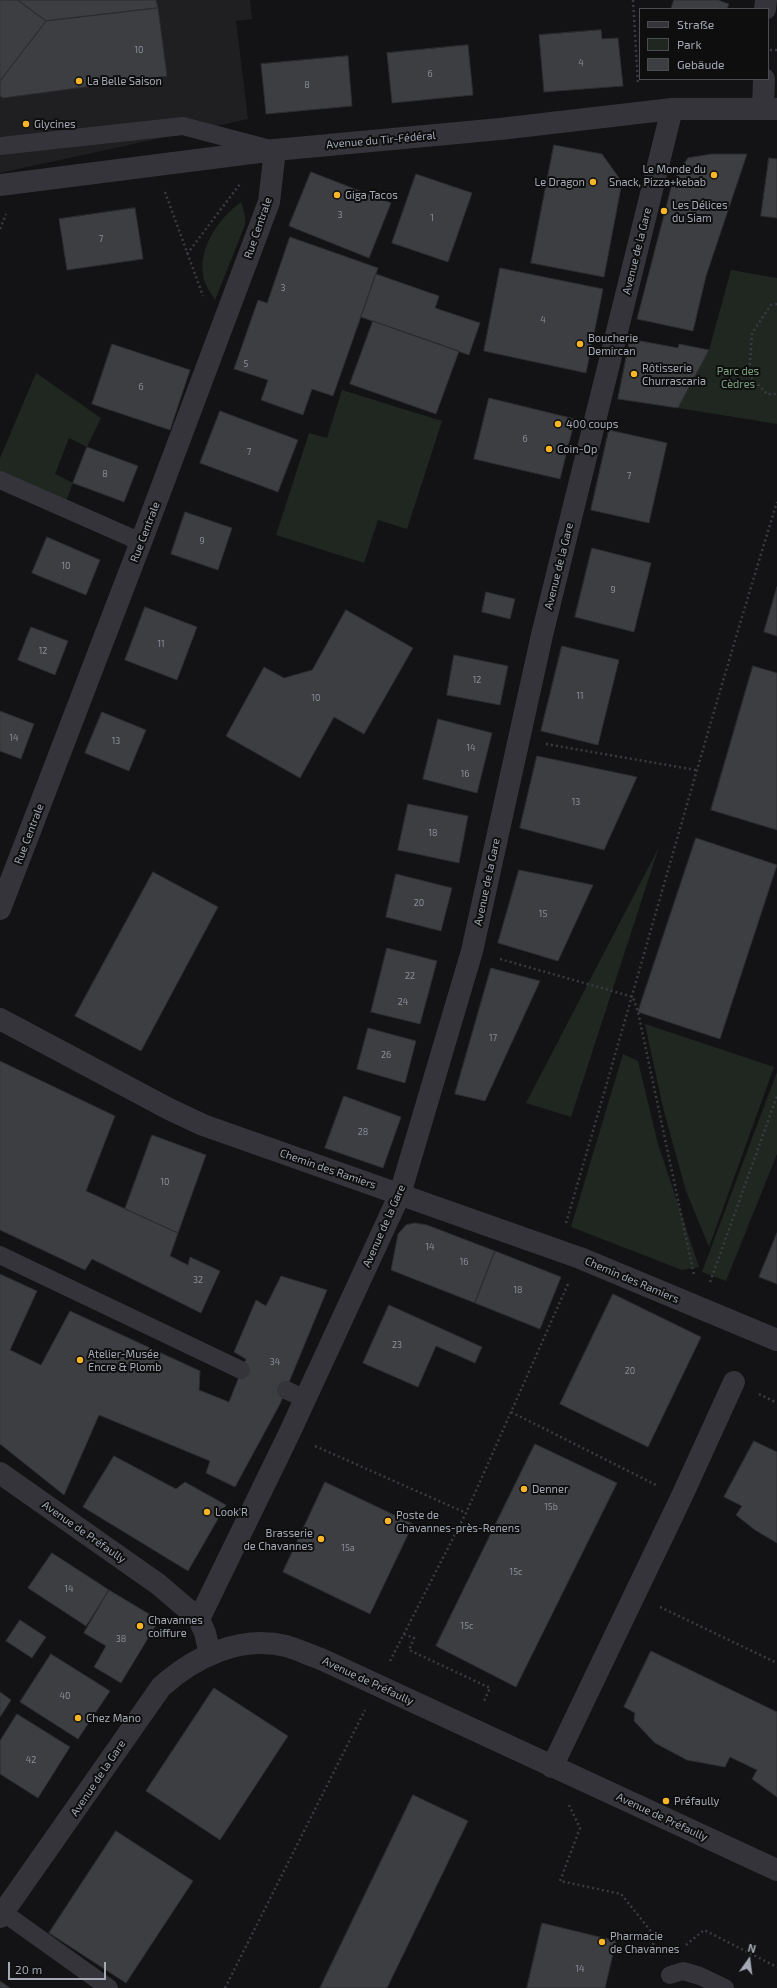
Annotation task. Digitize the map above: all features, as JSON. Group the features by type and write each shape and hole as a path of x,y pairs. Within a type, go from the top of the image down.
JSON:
{"street":[{"path":"764,80 770,108"},
{"name":"Avenue du Tir-Fédéral","path":"0,185 275,150 500,129 672,109 770,108"},
{"name":"Avenue de la Gare","path":"200,1619 289,1434 400,1194 472,951 518,739 596,410 672,109"},
{"name":"Rue Centrale","path":"0,909 141,542 269,202 275,150"},
{"name":"Chemin des Ramiers","path":"0,1019 168,1109 204,1125 580,1258 777,1340"},
{"path":"552,1767 681,1498 734,1382"},
{"name":"Avenue de Préfaully","path":"0,1473 158,1584 200,1619"},
{"path":"200,1619 210,1654"},
{"name":"Avenue de Préfaully","path":"210,1654 228,1648 246,1645 285,1646 321,1659 777,1870"},
{"name":"Avenue de la Gare","path":"2,1915 161,1687 177,1673 210,1654"}],"lane":[{"path":"0,146 183,126 275,150"},
{"path":"0,480 141,542"},
{"path":"0,1256 241,1370"},
{"path":"286,1390 305,1399"},
{"path":"2,1915 109,1988"},
{"path":"670,1975 683,1971 700,1976 725,1988"}],"path":[{"path":"633,0 638,89"},
{"path":"187,254 244,178"},
{"path":"163,188 206,303"},
{"path":"0,229 8,209"},
{"path":"777,304 771,305 752,333 749,375 767,394 777,394"},
{"path":"558,1250 633,997 696,770 777,502"},
{"path":"518,739 696,770"},
{"path":"472,951 633,997"},
{"path":"633,997 638,1012 701,1308"},
{"path":"701,1308 777,1096"},
{"path":"392,1655 466,1513 580,1258"},
{"path":"511,1412 681,1498"},
{"path":"289,1434 466,1513"},
{"path":"635,1595 777,1663"},
{"path":"404,1634 414,1638 409,1650 490,1688 484,1701"},
{"path":"224,1988 366,1708"},
{"path":"552,1767 580,1828 560,1881 621,1894 654,1935 654,1947 660,1948"},
{"path":"684,1947 704,1930 777,1967"}],"shaded area":[{"path":"0,0 250,0 252,19 236,21 248,119 0,173"}],"green space":[{"path":"241,202 245,216 245,225 215,300 205,282 203,275 204,254 207,243 218,224"},
{"name":"Parc des Cèdres","path":"731,270 777,278 777,424 678,408 709,350"},
{"path":"36,373 101,418 87,447 69,438 55,474 73,483 66,501 0,472 0,458"},
{"path":"342,390 442,421 407,529 378,520 364,563 276,535 309,433 327,438"},
{"path":"659,847 571,1117 526,1103"},
{"path":"645,1024 774,1067 709,1247 686,1191 663,1108"},
{"path":"623,1054 638,1061 658,1144 699,1267 682,1270 571,1227"},
{"path":"777,1072 777,1154 726,1281 702,1272"}],"building":[{"path":"0,0 18,0 46,21 0,81"},
{"path":"18,0 156,0 158,8 46,21"},
{"path":"674,0 718,0 729,4 727,8 671,8"},
{"path":"158,8 167,76 3,98 0,96 0,81 46,21"},
{"path":"601,30 602,39 618,38 623,86 544,92 539,35"},
{"path":"468,45 473,95 392,103 387,53"},
{"path":"348,56 352,106 266,114 261,64"},
{"path":"554,145 602,154 622,182 604,277 531,263"},
{"path":"712,154 747,154 706,276 693,331 637,319 671,188 678,172 688,158"},
{"path":"769,158 777,159 777,218 761,216"},
{"path":"311,172 391,203 369,258 289,226"},
{"path":"416,174 472,193 448,262 392,243"},
{"path":"135,208 143,259 67,270 59,219"},
{"path":"290,237 378,268 333,396 312,389 303,415 261,400 268,380 234,369 258,300 267,303"},
{"path":"500,268 603,289 586,373 484,351"},
{"path":"376,274 439,296 435,308 480,323 469,355 361,317"},
{"path":"373,321 459,351 436,414 350,384"},
{"path":"630,339 678,348 679,344 709,350 678,408 618,399"},
{"path":"112,344 190,370 170,430 92,404"},
{"path":"489,398 575,419 560,479 474,459"},
{"path":"220,411 298,440 278,492 200,463"},
{"path":"609,430 667,443 649,523 591,510"},
{"path":"87,447 138,466 124,502 73,483"},
{"path":"185,512 232,528 218,570 171,554"},
{"path":"47,537 100,560 86,595 32,573"},
{"path":"592,548 651,563 634,632 575,617"},
{"path":"777,587 777,636 764,632"},
{"path":"486,592 515,599 510,619 482,612"},
{"path":"145,607 197,627 177,680 125,660"},
{"path":"346,610 413,648 364,734 334,717 300,778 226,736 264,667 284,678 312,670"},
{"path":"31,627 68,641 55,675 18,660"},
{"path":"562,646 619,660 598,745 541,731"},
{"path":"454,655 508,666 500,705 447,695"},
{"path":"753,666 777,673 777,830 711,810"},
{"path":"0,711 34,724 21,759 0,751"},
{"path":"102,712 146,730 129,771 85,753"},
{"path":"438,719 492,733 477,793 423,779"},
{"path":"537,756 637,777 604,850 520,828"},
{"path":"408,804 468,816 459,863 398,850"},
{"path":"696,838 777,865 720,1039 638,1012"},
{"path":"519,870 593,885 558,961 498,943"},
{"path":"153,872 218,907 141,1051 75,1016"},
{"path":"396,874 452,888 441,931 386,917"},
{"path":"387,948 437,961 420,1024 371,1012"},
{"path":"491,968 540,981 485,1101 455,1094"},
{"path":"368,1028 416,1041 405,1083 357,1069"},
{"path":"0,1061 115,1116 86,1191 178,1233 170,1256 188,1265 190,1257 220,1271 201,1313 92,1259 85,1270 0,1230"},
{"path":"344,1096 401,1117 383,1168 325,1148"},
{"path":"152,1135 206,1155 178,1233 125,1209"},
{"path":"415,1223 427,1225 495,1251 475,1303 391,1270 398,1234 406,1225"},
{"path":"777,1233 777,1284 759,1277"},
{"path":"495,1251 561,1277 540,1329 475,1303"},
{"path":"0,1274 37,1291 10,1350 41,1365 70,1311 200,1371 199,1390 229,1402 246,1359 234,1352 256,1300 266,1306 281,1276 327,1290 280,1404 235,1487 206,1473 210,1461 99,1415 64,1495 0,1444"},
{"path":"613,1294 701,1337 648,1447 560,1404"},
{"path":"389,1305 482,1347 475,1363 436,1346 418,1387 363,1363"},
{"path":"754,1441 777,1452 777,1543 755,1530 736,1515 742,1506 724,1497"},
{"path":"535,1444 617,1483 516,1687 436,1646"},
{"path":"114,1456 176,1489 185,1482 226,1505 188,1571 83,1507"},
{"path":"325,1482 413,1524 370,1614 283,1572"},
{"path":"52,1553 109,1590 86,1626 28,1588"},
{"path":"109,1590 159,1620 121,1683 94,1667 106,1646 84,1633"},
{"path":"20,1620 46,1637 32,1658 6,1641"},
{"path":"651,1651 777,1712 777,1797 752,1779 757,1770 730,1757 725,1767 687,1760 655,1743 634,1721 635,1713 624,1707"},
{"path":"51,1654 110,1691 78,1739 20,1702"},
{"path":"214,1688 288,1736 220,1840 146,1791"},
{"path":"0,1692 11,1700 0,1717"},
{"path":"17,1714 70,1747 38,1798 0,1774 0,1741"},
{"path":"413,1795 468,1821 387,1988 320,1988"},
{"path":"116,1831 193,1881 126,1983 49,1933"},
{"path":"542,1923 616,1941 605,1988 527,1988"},
{"path":"0,1981 10,1988 0,1988"}],"place":[{"name":"La Belle Saison","path":"79,81"},
{"name":"Glycines","path":"26,124"},
{"name":"Le Monde du Snack, Pizza+kebab","path":"714,175"},
{"name":"Le Dragon","path":"593,182"},
{"name":"Giga Tacos","path":"337,195"},
{"name":"Les Délices du Siam","path":"664,211"},
{"name":"Boucherie Demircan","path":"580,344"},
{"name":"Rôtisserie Churrascaria","path":"634,374"},
{"name":"400 coups","path":"558,424"},
{"name":"Coin-Op","path":"549,449"},
{"name":"Atelier-Musée Encre & Plomb","path":"80,1360"},
{"name":"Denner","path":"524,1489"},
{"name":"Look'R","path":"207,1512"},
{"name":"Poste de Chavannes-près-Renens","path":"388,1521"},
{"name":"Brasserie de Chavannes","path":"321,1539"},
{"name":"Chavannes coiffure","path":"140,1626"},
{"name":"Chez Mano","path":"78,1718"},
{"name":"Préfaully","path":"666,1801"},
{"name":"Pharmacie de Chavannes","path":"602,1942"}]}
